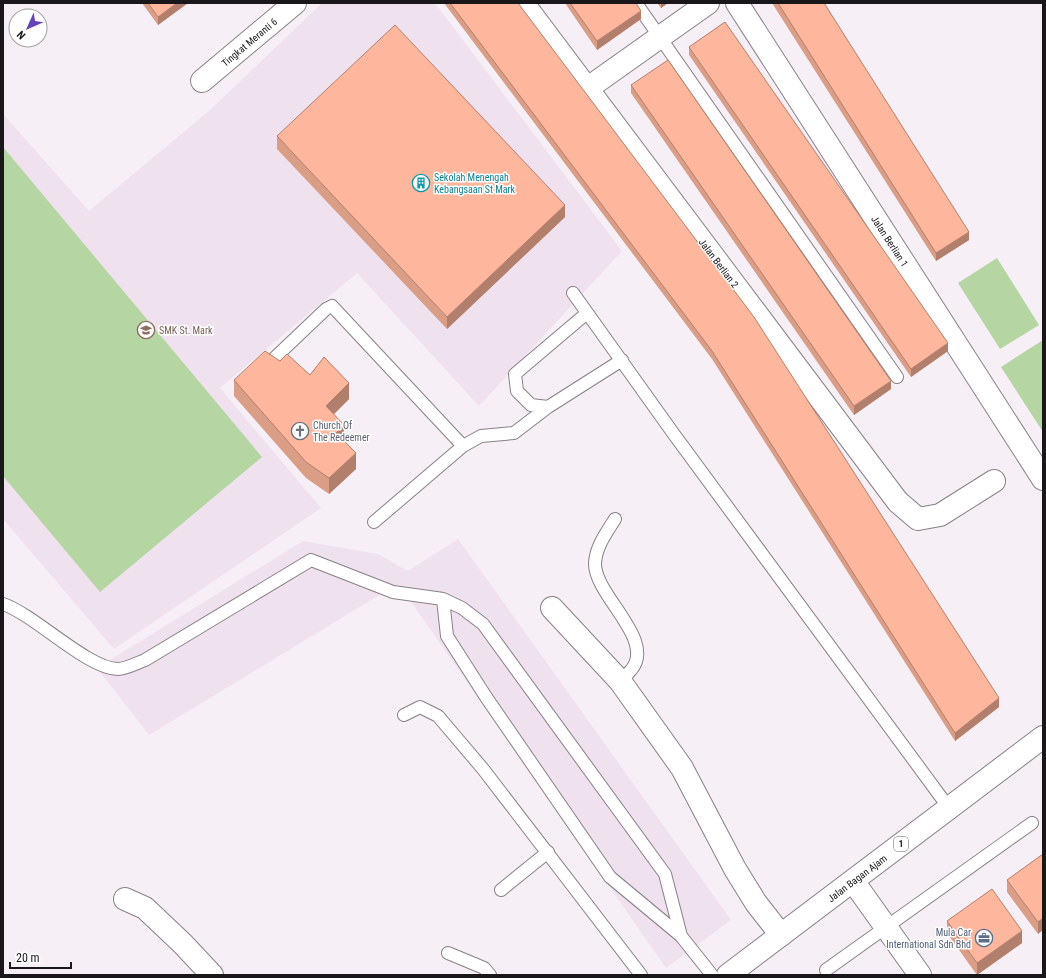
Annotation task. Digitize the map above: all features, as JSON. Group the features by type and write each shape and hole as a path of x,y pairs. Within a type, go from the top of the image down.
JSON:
{"street":[{"name":"Tingkat Meranti 6","path":"202,80 295,3"},
{"name":"Jalan Berlian 2","path":"523,3 898,502 918,519 940,515 994,481"},
{"path":"588,88 708,3"},
{"name":"Jalan Berlian 1","path":"737,3 1043,479"},
{"path":"552,608 620,681 682,768 734,869 756,903 781,935"},
{"name":"Jalan Bagan Ajam","path":"728,975 1043,737"},
{"path":"852,881 920,975"},
{"path":"125,899 145,908 183,944 212,975"}],"lane":[{"path":"636,3 897,377"},
{"path":"573,293 673,433 949,808"},
{"path":"265,367 326,309 332,306 463,446"},
{"path":"548,407 531,405 517,391 515,374 587,313"},
{"path":"374,522 463,446 481,436 514,433 548,407 622,360"},
{"path":"615,518 597,549 595,564 600,583 634,636 638,654 633,670 620,681"},
{"path":"3,604 58,637 93,662 119,669 145,660 311,560 393,592 443,599 462,608 482,624 665,874 681,936"},
{"path":"443,599 447,636 486,697 610,876 681,936 712,975"},
{"path":"404,715 420,707 438,716 483,769 548,852 636,973"},
{"path":"826,970 1032,824"},
{"path":"501,890 548,852"},
{"path":"448,954 484,968 490,975"}],"shaded area":[{"name":"SMK St. Mark","path":"322,3 435,3 622,251 479,406 357,273 220,388 321,508 114,649 3,519 3,114 89,211 209,111"},
{"path":"458,539 731,920 666,968 405,593 389,589 149,735 97,668 303,541 378,554 408,571"}],"green space":[{"path":"3,147 262,457 100,592 3,476"},
{"path":"997,258 1039,325 1000,349 958,283"},
{"path":"1043,340 1043,432 1001,367"}],"building":[{"path":"148,3 177,3 158,17"},
{"path":"450,3 518,3 754,317 999,698 955,733 712,351"},
{"path":"570,3 636,3 641,11 597,41"},
{"path":"778,3 824,3 969,232 936,253"},
{"path":"725,22 948,343 911,369 689,47"},
{"name":"Sekolah Menengah Kebangsaan St Mark","path":"395,25 565,205 447,317 277,136"},
{"path":"668,60 891,381 854,406 631,85"},
{"name":"Church Of The Redeemer","path":"265,351 280,361 287,354 310,375 324,357 349,383 326,406 344,425 336,433 356,453 329,478 306,462 234,380"},
{"path":"1043,854 1043,918 1038,922 1007,880"},
{"name":"Mula Car International Sdn Bhd","path":"992,889 1022,931 977,963 947,921"}],"place":[{"name":"Sekolah Menengah Kebangsaan St Mark","path":"421,183"},
{"name":"SMK St. Mark","path":"146,330"},
{"name":"Church Of The Redeemer","path":"300,431"},
{"name":"Mula Car International Sdn Bhd","path":"984,938"}]}
